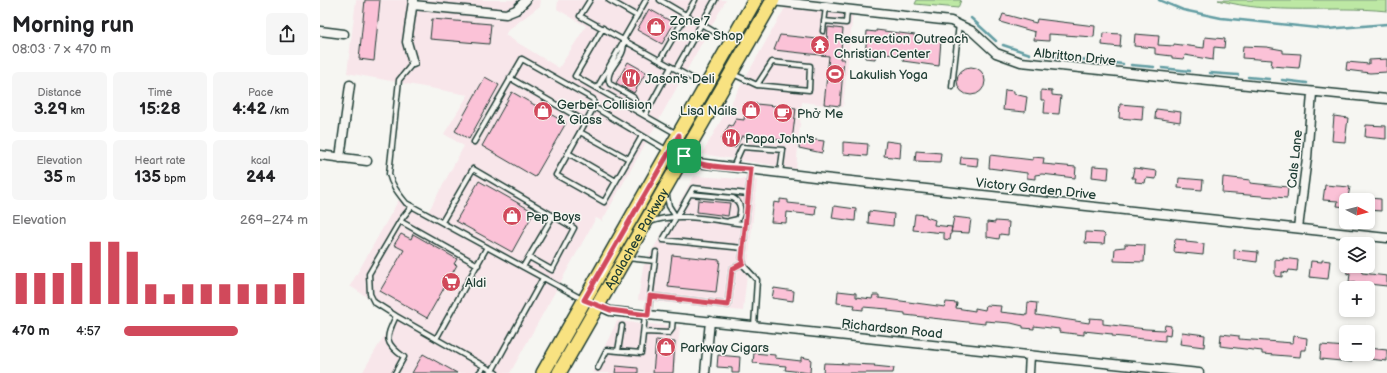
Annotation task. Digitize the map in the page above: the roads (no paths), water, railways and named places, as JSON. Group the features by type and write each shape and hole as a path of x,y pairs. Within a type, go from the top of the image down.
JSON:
{"main road":[{"name":"Apalachee Parkway","path":"542,373 755,0"},
{"name":"Apalachee Parkway","path":"559,373 773,1"},
{"path":"733,69 735,48 732,42 750,40"},
{"path":"679,135 679,148 684,156"}],"street":[{"path":"413,63 407,42 413,3 506,14 516,10 526,0"},
{"name":"Albritton Drive","path":"773,1 940,18 959,24 972,31 996,53 1021,62 1312,93 1387,99"},
{"path":"320,31 344,34"},
{"path":"340,158 350,85"},
{"name":"Cals Lane","path":"1298,228 1307,158 1312,93"},
{"path":"320,155 368,161"},
{"name":"Victory Garden Drive","path":"684,156 697,163 733,168 1387,238"},
{"name":"Richardson Road","path":"584,300 610,310 1200,373"},
{"path":"705,373 710,321"},
{"path":"1029,373 1030,355"}],"lane":[{"path":"590,0 580,16 706,86"},
{"path":"609,0 636,16"},
{"path":"597,88 646,0"},
{"path":"660,0 732,42"},
{"path":"660,60 694,0"},
{"path":"643,114 715,0"},
{"path":"823,31 826,7"},
{"path":"824,22 846,23 847,9"},
{"path":"952,87 959,24"},
{"path":"603,28 576,76 679,135"},
{"path":"624,40 623,52 609,75 608,81 610,84 633,96 643,114"},
{"path":"474,142 522,59 593,99 594,107 556,175 604,202 642,136"},
{"path":"733,69 757,84 808,90 810,66 772,62 757,84"},
{"path":"413,63 399,80 389,174 398,193 412,206 584,300"},
{"path":"510,78 586,122"},
{"path":"594,107 669,152"},
{"path":"580,132 629,160"},
{"path":"733,168 742,147 783,150 780,173"},
{"path":"568,153 616,181"},
{"path":"442,222 473,169 574,228 552,270 529,257"},
{"path":"751,169 745,224 743,263 757,280 754,326"},
{"path":"666,186 670,206 676,217"},
{"path":"743,248 663,240 693,188 748,194"},
{"path":"690,194 733,198 737,200 740,206 738,219 724,222"},
{"path":"412,206 400,221 370,274 368,287 370,294 374,302 396,316 494,372 543,278"},
{"path":"523,267 553,216"},
{"path":"644,224 658,219 676,217 745,224"},
{"path":"400,221 478,265"},
{"path":"436,339 487,247"},
{"path":"598,368 607,350 641,353 656,252"},
{"path":"625,258 655,261"},
{"path":"650,296 728,305 732,269 743,263"},
{"path":"395,373 404,357 392,349 388,342 387,335 396,316"},
{"path":"644,332 669,333 672,329 673,317"},
{"path":"618,351 622,326"},
{"path":"479,373 484,366"}],"waterway":[{"path":"1159,0 1183,10 1221,18 1327,29 1387,24"},
{"path":"971,18 996,41"},
{"path":"1003,45 1030,54"},
{"path":"1041,55 1063,58"},
{"path":"1069,58 1088,60"},
{"path":"1095,61 1123,64"},
{"path":"1131,65 1154,67"},
{"path":"1162,68 1190,71"},
{"path":"1210,73 1238,75"},
{"path":"1248,77 1269,79"},
{"path":"1282,80 1307,83"}],"place":[{"name":"Zone 7 Smoke Shop","path":"656,27"},
{"name":"Resurrection Outreach Christian Center","path":"820,45"},
{"name":"Lakulish Yoga","path":"835,74"},
{"name":"Jason's Deli","path":"631,78"},
{"name":"Lisa Nails","path":"751,110"},
{"name":"Gerber Collision & Glass","path":"543,111"},
{"name":"Phở Me","path":"783,113"},
{"name":"Papa John's","path":"731,138"},
{"name":"Pep Boys","path":"512,216"},
{"name":"Aldi","path":"451,282"},
{"name":"Parkway Cigars","path":"666,347"}]}
